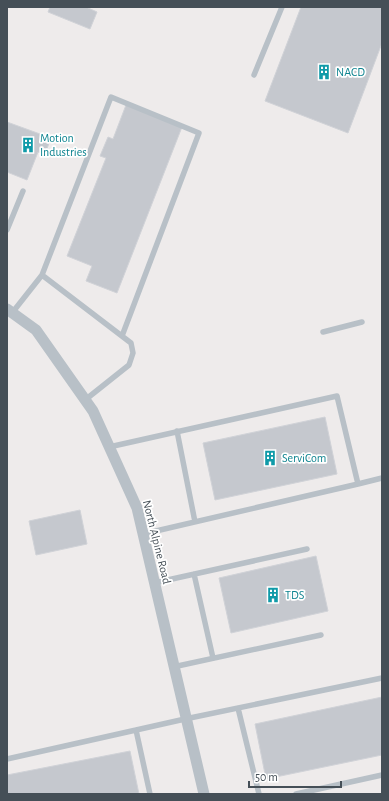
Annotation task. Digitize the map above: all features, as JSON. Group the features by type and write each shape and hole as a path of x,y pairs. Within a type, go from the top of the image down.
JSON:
{"street":[{"name":"North Alpine Road","path":"10,311 36,330 93,411 137,508 173,667 204,794"}],"lane":[{"path":"254,75 282,7"},
{"path":"10,311 42,275 111,96 199,133 122,336"},
{"path":"8,227 23,191"},
{"path":"42,275 131,343 133,353 129,365 85,400"},
{"path":"323,332 362,322"},
{"path":"109,446 337,396 358,484"},
{"path":"177,431 195,522"},
{"path":"143,534 382,478"},
{"path":"154,583 307,549"},
{"path":"194,574 213,658"},
{"path":"173,667 321,635"},
{"path":"7,759 185,718 382,678"},
{"path":"238,708 259,794"},
{"path":"136,730 150,794"},
{"path":"296,794 382,775"}],"building":[{"path":"50,7 86,7 97,12 90,29 48,12"},
{"name":"NACD","path":"301,7 382,7 382,43 348,133 265,101"},
{"path":"126,105 182,127 117,293 86,281 92,266 67,256 106,158 100,156 108,137 113,139"},
{"name":"Motion Industries","path":"7,122 51,138 45,154 38,152 27,180 7,172"},
{"name":"ServiCom","path":"325,417 337,474 215,500 203,443"},
{"path":"80,510 87,544 36,555 29,521"},
{"name":"TDS","path":"316,556 328,611 231,633 219,578"},
{"path":"382,697 382,755 266,779 255,724"},
{"path":"130,751 139,794 7,794 7,775"}],"place":[{"name":"NACD","path":"324,72"},
{"name":"Motion Industries","path":"28,145"},
{"name":"ServiCom","path":"270,458"},
{"name":"TDS","path":"273,595"}]}
